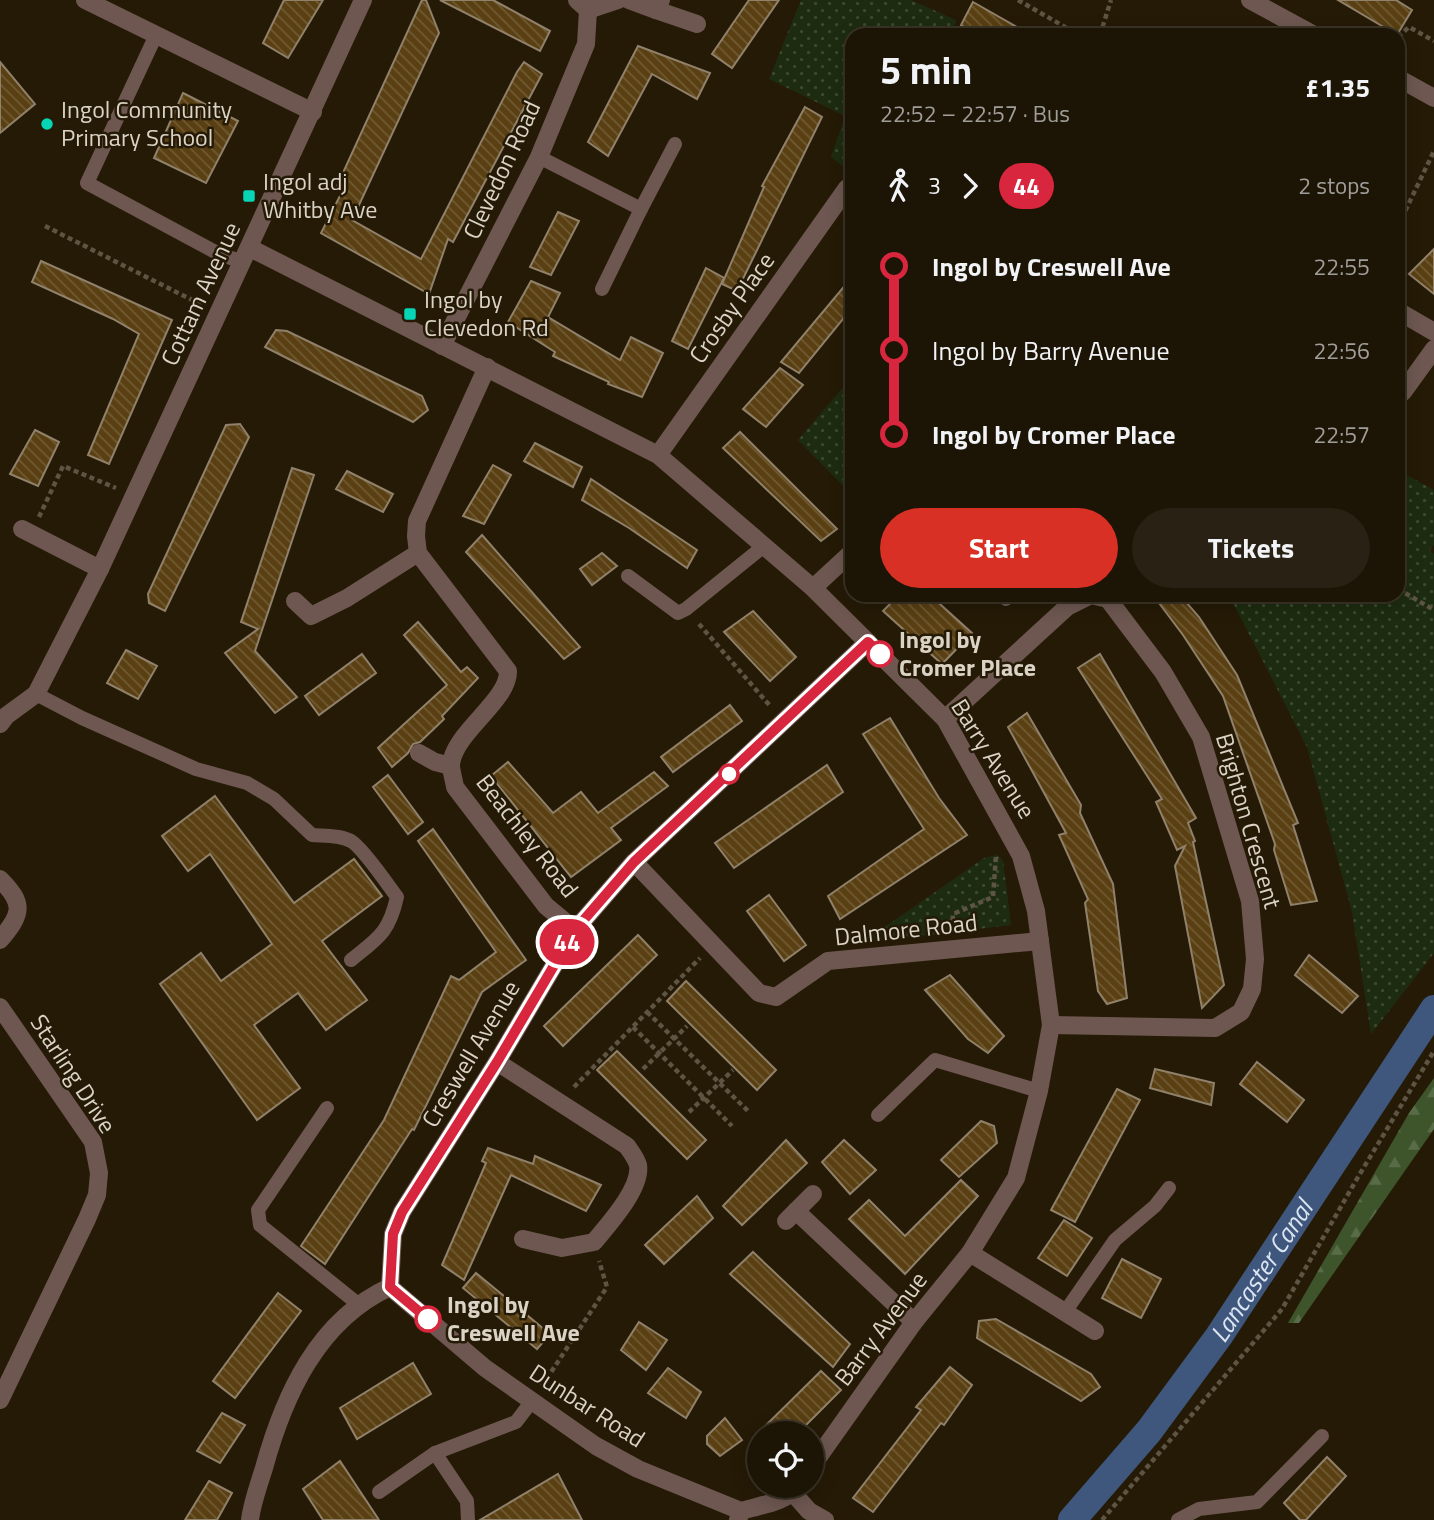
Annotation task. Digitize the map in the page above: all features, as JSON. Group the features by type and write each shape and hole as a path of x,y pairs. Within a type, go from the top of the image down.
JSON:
{"street":[{"name":"Cottam Avenue","path":"36,694 135,496 363,0"},
{"name":"Clevedon Road","path":"443,346 539,157 586,44 583,5 618,0"},
{"path":"629,0 659,5 697,24"},
{"path":"1250,0 1301,28"},
{"path":"96,2 313,112"},
{"path":"1405,82 1434,98"},
{"name":"Crosby Place","path":"658,456 845,191"},
{"name":"Barry Avenue","path":"246,255 487,367 658,456 813,588 946,719 1010,831 1029,883 1051,1025 1039,1091 1016,1178 970,1253 914,1322 824,1449"},
{"path":"1405,315 1434,332"},
{"path":"1405,389 1434,349"},
{"path":"295,601 311,617 347,598 418,553 417,521 487,367"},
{"path":"27,532 100,569"},
{"name":"Beachley Road","path":"418,553 508,671 505,685 460,744 451,765 455,787 546,906 575,930"},
{"path":"813,588 845,558"},
{"name":"Brighton Crescent","path":"946,719 1067,607 1077,602"},
{"name":"Brighton Crescent","path":"1051,1025 1215,1028 1241,1012 1252,989 1255,959 1250,901 1201,737 1163,671 1110,602"},
{"name":"Creswell Avenue","path":"390,1287 393,1234 402,1212 497,1062 575,930 634,862 868,642"},
{"path":"0,724 6,716 36,694"},
{"name":"Beachley Road","path":"419,752 435,762 451,765"},
{"name":"Dalmore Road","path":"634,862 759,993 776,997 828,961 1040,941"},
{"path":"0,878 18,900 18,915 0,940"},
{"name":"Starling Drive","path":"0,1007 93,1142 99,1173 97,1195 87,1219 0,1400"},
{"path":"497,1062 626,1146 637,1161 639,1175 632,1191 594,1242 562,1248 523,1239"},
{"path":"813,1194 791,1216 914,1322"},
{"path":"970,1253 1095,1331"},
{"path":"250,1520 269,1450 294,1384 334,1327 358,1304 390,1287"},
{"name":"Dunbar Road","path":"390,1287 485,1368 596,1446 739,1516"},
{"path":"739,1516 782,1498"},
{"path":"801,1498 809,1511 825,1520"}],"lane":[{"path":"156,34 87,183 219,254 246,255"},
{"path":"602,289 675,144"},
{"path":"539,157 641,209"},
{"path":"628,576 678,613 764,546"},
{"path":"36,694 82,718 196,769 247,783 274,799 312,835 336,836 352,841 397,897 393,919 377,939 351,960"},
{"path":"877,1115 935,1060 1039,1091"},
{"path":"327,1108 258,1210 260,1225 358,1304"},
{"path":"1065,1312 1115,1240 1155,1206 1169,1188"},
{"path":"379,1492 435,1453 516,1422 532,1401"},
{"path":"1178,1520 1199,1509 1257,1502 1322,1436"},
{"path":"435,1453 467,1501 468,1520"}],"path":[{"path":"1018,0 1067,28"},
{"path":"1102,28 1111,0"},
{"path":"1405,31 1409,27 1434,41"},
{"path":"1405,211 1434,151"},
{"path":"45,226 218,313"},
{"path":"27,532 63,466 135,496"},
{"path":"1405,593 1434,610"},
{"path":"686,609 783,721"},
{"path":"947,950 953,914 993,897 996,855 1010,831"},
{"path":"559,1102 713,945"},
{"path":"647,1012 748,1111"},
{"path":"643,1069 687,1026"},
{"path":"633,1027 732,1126"},
{"path":"1102,1520 1282,1309 1434,1051"},
{"path":"689,1112 733,1070"},
{"path":"532,1401 607,1287 594,1242"}],"green space":[{"path":"801,0 911,0 956,20 954,28 845,28 845,116 769,79"},
{"path":"845,116 845,168 831,157"},
{"path":"845,385 845,488 798,440"},
{"path":"1405,474 1434,490 1434,545 1430,550 1434,554 1434,953 1371,1034 1352,912 1307,747 1233,602 1405,602"},
{"path":"996,855 1003,860 1011,925 862,943 984,858"},
{"path":"1434,1078 1434,1129 1299,1323 1288,1323 1409,1113"}],"building":[{"path":"284,0 323,0 288,58 263,43"},
{"path":"422,0 426,0 439,33 352,220 421,259 517,72 524,62 542,74 453,242 448,239 429,294 321,233 343,190 336,188"},
{"path":"440,0 493,0 550,31 540,51"},
{"path":"749,0 779,0 732,68 712,54"},
{"path":"1338,0 1396,0 1412,10 1401,28 1385,28"},
{"path":"973,2 1019,28 966,28 961,25"},
{"path":"638,46 710,73 697,99 652,74 608,156 588,142"},
{"path":"0,62 35,104 0,133"},
{"path":"183,93 238,121 206,183 154,158"},
{"path":"805,107 822,117 737,291 722,284 764,187 762,186"},
{"path":"558,212 579,221 551,275 530,267"},
{"path":"1434,249 1434,294 1409,274"},
{"path":"41,261 172,320 109,464 88,455 139,334 113,319 32,282"},
{"path":"706,268 724,278 688,349 672,341"},
{"path":"531,281 560,293 548,317 620,360 631,337 663,353 642,397 608,384 609,382 553,356 555,352 508,322"},
{"path":"845,285 845,317 799,373 781,362"},
{"path":"276,330 287,331 422,396 428,410 413,422 265,347"},
{"path":"780,368 803,385 766,427 743,409"},
{"path":"240,424 249,437 165,611 149,603 148,594 226,425"},
{"path":"35,430 59,442 38,486 10,474"},
{"path":"740,432 837,529 821,541 723,448"},
{"path":"535,443 582,467 573,487 524,461"},
{"path":"493,465 511,475 484,524 463,516"},
{"path":"292,468 314,475 255,651 297,697 275,713 225,653 258,629 241,622"},
{"path":"347,471 393,494 383,512 336,489"},
{"path":"591,479 697,550 687,568 582,500"},
{"path":"482,535 580,647 564,659 466,552"},
{"path":"602,553 617,566 592,585 580,569"},
{"path":"892,602 938,602 972,633 942,664 883,611"},
{"path":"1158,602 1186,602 1237,675 1298,823 1293,825 1317,901 1291,905 1274,850 1275,844 1223,696"},
{"path":"753,611 796,657 770,681 724,632"},
{"path":"418,622 461,672 467,667 478,678 442,716 444,719 420,742 413,744 408,753 392,767 378,748 447,685 404,635"},
{"path":"126,650 157,666 138,699 107,683"},
{"path":"362,654 376,673 319,715 305,696"},
{"path":"1100,654 1196,818 1188,823 1195,841 1193,842 1224,985 1202,1008 1175,866 1185,846 1177,850 1156,802 1162,799 1078,668"},
{"path":"730,705 742,721 673,772 661,757"},
{"path":"1027,713 1081,805 1080,813 1113,884 1127,998 1107,1004 1098,991 1085,903 1088,899 1059,835 1066,833 1008,727"},
{"path":"890,718 939,798 967,835 840,919 828,896 924,829 863,734"},
{"path":"508,762 553,813 581,792 598,813 654,772 668,786 611,828 621,840 571,877 491,776"},
{"path":"827,765 843,792 734,868 715,843"},
{"path":"388,775 423,822 408,834 373,787"},
{"path":"215,796 294,903 354,859 382,896 322,941 367,1000 326,1030 298,993 254,1025 300,1088 257,1120 160,984 201,953 221,981 272,944 210,854 188,871 162,836"},
{"path":"433,829 526,960 482,992 414,1130 412,1129 325,1264 301,1246 384,1120 451,976 459,980 496,952 418,841"},
{"path":"769,895 806,945 784,961 747,911"},
{"path":"638,935 657,955 563,1046 544,1026"},
{"path":"1309,955 1358,996 1342,1013 1295,975"},
{"path":"950,975 1004,1036 988,1053 968,1039 925,990"},
{"path":"686,981 776,1070 757,1090 667,1001"},
{"path":"617,1051 706,1140 687,1159 597,1070"},
{"path":"1257,1062 1304,1100 1287,1122 1240,1084"},
{"path":"1155,1069 1214,1083 1211,1105 1150,1088"},
{"path":"1117,1089 1140,1100 1075,1222 1051,1210"},
{"path":"981,1121 994,1126 997,1143 959,1177 941,1160"},
{"path":"786,1140 807,1163 742,1225 723,1206"},
{"path":"844,1140 876,1170 850,1194 822,1162"},
{"path":"488,1148 533,1164 535,1156 601,1185 586,1211 511,1175 464,1280 442,1265 486,1163 482,1161"},
{"path":"961,1180 978,1196 905,1274 849,1219 869,1200 905,1236"},
{"path":"697,1196 713,1218 664,1264 645,1245"},
{"path":"1064,1220 1092,1238 1067,1276 1038,1258"},
{"path":"753,1252 850,1344 833,1367 730,1274"},
{"path":"1122,1259 1161,1279 1141,1318 1102,1298"},
{"path":"476,1273 550,1334 537,1349 463,1288"},
{"path":"278,1293 301,1311 235,1398 213,1381"},
{"path":"996,1319 1091,1374 1100,1387 1081,1401 977,1338 979,1321"},
{"path":"639,1322 667,1340 646,1370 621,1350"},
{"path":"413,1363 431,1394 357,1439 340,1408"},
{"path":"950,1367 972,1385 944,1425 941,1423 873,1512 853,1498 921,1410 916,1407"},
{"path":"668,1368 701,1392 686,1418 648,1393"},
{"path":"821,1371 841,1390 810,1421 770,1421"},
{"path":"222,1413 245,1425 220,1463 197,1451"},
{"path":"725,1418 742,1440 720,1456 707,1444 707,1436"},
{"path":"1327,1457 1346,1476 1306,1520 1300,1520 1284,1503"},
{"path":"340,1461 379,1520 323,1520 303,1489"},
{"path":"558,1474 582,1520 480,1520"},
{"path":"209,1481 232,1493 217,1520 185,1520"}],"waterway":[{"name":"Lancaster Canal","path":"1072,1520 1149,1431 1219,1336 1434,1009"}],"bus line":[{"name":"44","path":"428,1319 390,1287 393,1234 402,1212 497,1062 575,930 634,862 868,642 880,654"}],"place":[{"name":"Ingol Community Primary School","path":"47,124"},
{"name":"Ingol adj Whitby Ave","path":"249,196"},
{"name":"Ingol by Clevedon Rd","path":"410,314"},
{"name":"Ingol by Cromer Place","path":"880,654"},
{"name":"Ingol by Creswell Ave","path":"428,1319"}]}
